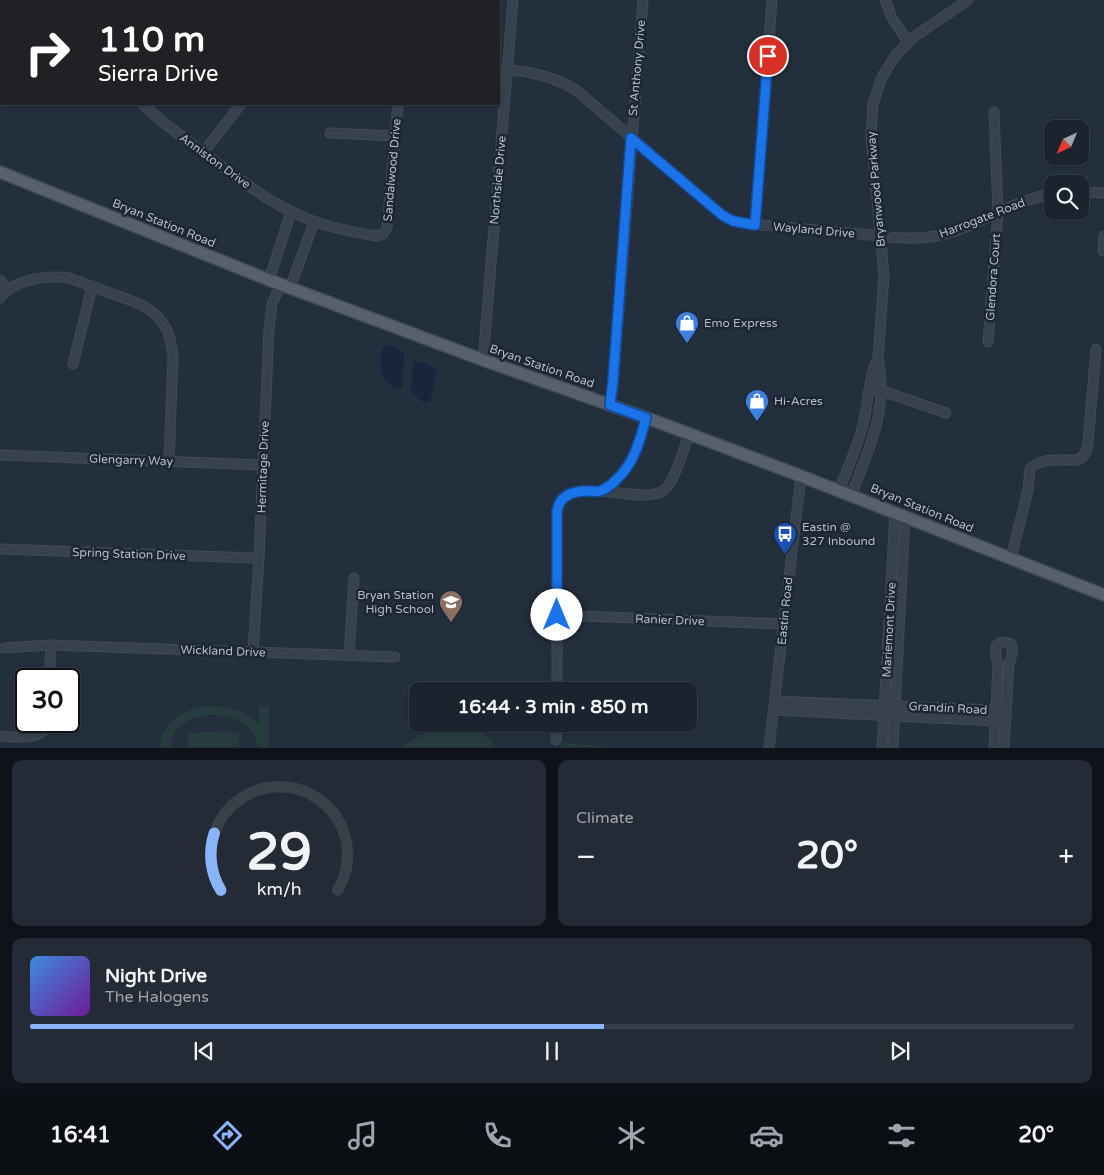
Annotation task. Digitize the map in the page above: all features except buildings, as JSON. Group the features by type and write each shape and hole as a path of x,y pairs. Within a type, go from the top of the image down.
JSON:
{"main road":[{"name":"Bryan Station Road","path":"0,172 269,280 801,476 1104,595"}],"street":[{"name":"Northside Drive","path":"483,360 503,69 514,0"},
{"name":"St Anthony Drive","path":"610,405 642,0"},
{"path":"755,225 772,0"},
{"path":"885,0 892,18 908,42"},
{"name":"Bryanwood Parkway","path":"851,495 874,436 880,412 882,390 881,370 878,359 884,275 871,136 873,104 885,71 908,42 968,0"},
{"name":"Wayland Drive","path":"503,69 546,76 576,90 722,215 733,221 755,225 881,236"},
{"name":"Anniston Drive","path":"144,105 173,131 262,196 291,212 314,222 343,230 372,236 383,234"},
{"path":"203,153 240,105"},
{"name":"Sandalwood Drive","path":"383,234 387,228 398,105"},
{"name":"Glendora Court","path":"988,342 998,212 994,112"},
{"path":"330,133 395,136"},
{"path":"1089,192 1104,193"},
{"name":"Harrogate Road","path":"881,236 916,238 935,236 962,229 998,212 1044,196"},
{"path":"269,280 291,212"},
{"path":"286,286 314,222"},
{"path":"1103,251 1104,236"},
{"path":"0,298 8,290 29,281 59,277 70,278 137,302 150,309 167,330 173,357 169,462"},
{"path":"0,280 8,290"},
{"name":"Hermitage Drive","path":"253,652 259,558 268,328 272,304 286,286"},
{"path":"73,364 92,287"},
{"path":"1012,558 1028,490 1030,469 1043,461 1075,460 1082,458 1084,455 1088,443 1096,349"},
{"name":"Bryanwood Parkway","path":"838,490 864,423 874,367 878,359"},
{"path":"870,386 946,413"},
{"path":"600,491 615,481 626,470 634,454 646,418"},
{"path":"557,682 558,507 563,498 574,492 600,491 653,494 664,491 672,480 689,434"},
{"name":"Glengarry Way","path":"0,455 262,465"},
{"name":"Eastin Road","path":"769,748 801,476"},
{"name":"Mariemont Drive","path":"882,748 900,514"},
{"name":"Mariemont Drive","path":"893,748 900,514"},
{"name":"Spring Station Drive","path":"0,549 259,558"},
{"path":"349,655 354,578"},
{"name":"Ranier Drive","path":"557,615 784,624"},
{"path":"994,748 998,664 995,652 996,646 1001,642 1006,642 1011,644 1013,654 1009,664 1004,748"},
{"path":"50,668 51,645"},
{"name":"Wickland Drive","path":"4,648 51,645 395,657"},
{"name":"Grandin Road","path":"774,705 884,705 996,710 1006,716"},
{"name":"Grandin Road","path":"774,705 884,716 995,721 1006,716"},
{"path":"556,732 556,740"},
{"path":"0,736 34,737 41,733"}],"green space":[{"path":"207,706 235,709 248,715 259,724 259,707 269,707 269,747 258,747 253,733 243,723 229,717 214,715 198,717 185,723 175,733 170,747 160,747 165,730 175,718 190,710"},
{"path":"188,732 239,733 239,747 187,747"},
{"path":"427,732 483,732 494,745 494,747 402,747"},
{"path":"562,743 611,747 560,747"}],"water":[{"path":"384,345 389,345 404,352 403,379 400,389 394,388 383,379 381,357"},
{"path":"414,361 422,362 437,370 430,402 423,402 411,390"}],"place":[{"name":"Emo Express","path":"687,344"},
{"name":"Hi-Acres","path":"757,422"},
{"name":"Eastin @ 327 Inbound","path":"785,555"},
{"name":"Bryan Station High School","path":"451,623"}],"route":[{"path":"557,615 558,507 563,498 568,494 600,491 621,476 634,454 646,418 610,405 631,138 722,215 733,221 755,225 768,56"}]}
